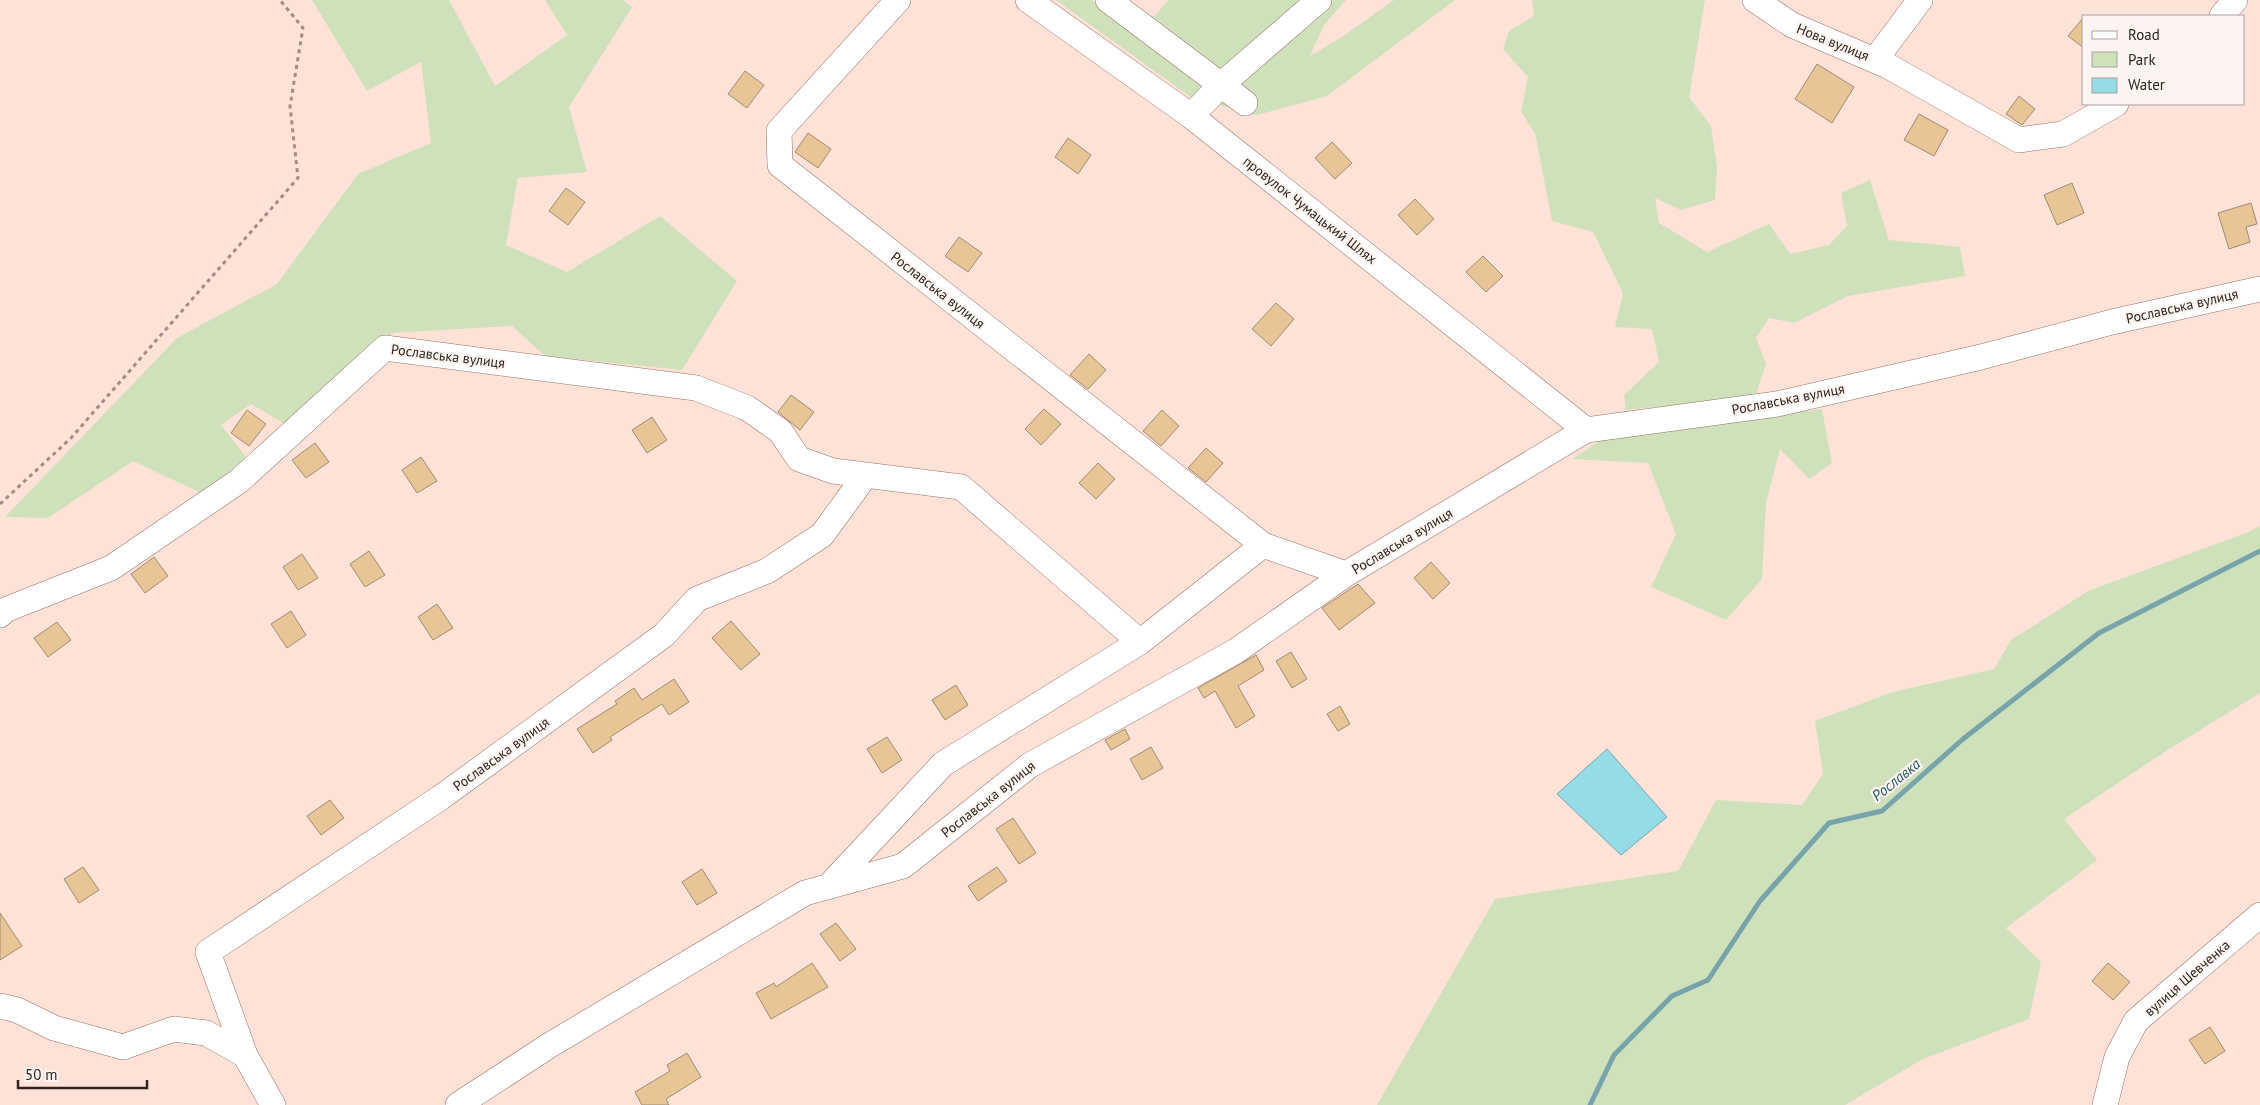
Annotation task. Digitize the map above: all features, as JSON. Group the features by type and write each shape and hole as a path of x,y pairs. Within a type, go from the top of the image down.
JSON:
{"street":[{"name":"Рославська вулиця","path":"898,0 779,130 780,165 1263,545 1346,574"},
{"name":"провулок Чумацький Шлях","path":"1028,0 1191,116 1586,430"},
{"path":"1108,0 1245,102"},
{"path":"1191,116 1221,84 1319,0"},
{"name":"Нова вулиця","path":"1755,0 1792,25 1874,60 1920,0"},
{"path":"2223,15 2235,0"},
{"path":"1874,60 2019,140 2063,134 2114,105"},
{"name":"Рославська вулиця","path":"458,1105 550,1045 805,893 903,866 1030,765 1236,651 1346,574 1586,430 1777,404 1981,357 2112,322 2260,289"},
{"name":"Рославська вулиця","path":"0,614 5,610 111,568 239,481 385,348 696,388 747,408 780,432 799,459 833,471 961,487 1140,642"},
{"name":"Рославська вулиця","path":"273,1105 245,1055 208,952 440,798 664,636 697,599 767,571 822,535 865,476"},
{"path":"829,886 943,764 1140,642 1263,545"},
{"name":"вулиця Шевченка","path":"2105,1105 2117,1057 2136,1021 2260,915"},
{"path":"0,1006 17,1010 54,1028 123,1047 174,1029 206,1033 245,1055"}],"path":[{"path":"0,504 70,438 298,178 290,106 303,28 280,0"}],"green space":[{"path":"312,0 449,0 495,86 567,35 545,0 623,0 632,7 569,107 587,172 518,178 506,245 567,272 660,216 737,281 682,370 545,356 512,326 392,333 285,424 251,404 221,425 246,457 203,494 133,461 48,518 5,517 177,338 277,284 358,174 431,143 421,62 367,91"},
{"path":"1056,0 1092,0 1101,7 1155,16 1168,0 1346,0 1324,25 1310,56 1342,37 1394,0 1455,0 1327,96 1257,115 1192,98"},
{"path":"1532,0 1705,0 1689,97 1711,126 1717,167 1715,200 1681,210 1655,198 1659,223 1707,252 1769,224 1790,254 1829,245 1847,226 1841,193 1870,180 1889,240 1960,247 1965,276 1848,296 1794,323 1769,318 1756,338 1766,364 1755,397 1626,410 1624,395 1659,362 1652,329 1615,327 1623,293 1593,232 1552,221 1535,133 1521,112 1528,77 1503,49 1509,31 1534,16"},
{"path":"1822,409 1832,463 1809,479 1780,449 1766,503 1762,579 1726,620 1651,587 1676,534 1648,463 1572,459 1601,440"},
{"path":"2260,526 2260,693 2163,753 2064,819 2097,860 2006,928 2041,962 2029,1019 1923,1059 1845,1105 1377,1105 1495,899 1678,871 1716,800 1802,805 1823,774 1815,721 1893,692 1994,669 2011,640 2088,591 2246,533"}],"water":[{"path":"1607,749 1667,817 1621,855 1557,794"}],"building":[{"path":"2082,19 2082,46 2068,36"},
{"path":"1817,64 1854,87 1832,123 1795,99"},
{"path":"745,71 764,85 747,108 728,94"},
{"path":"2019,96 2035,109 2022,125 2006,114"},
{"path":"1919,114 1948,130 1934,156 1904,140"},
{"path":"808,133 831,149 818,168 795,152"},
{"path":"1068,138 1091,155 1078,174 1055,157"},
{"path":"1332,142 1352,163 1335,179 1315,158"},
{"path":"2072,183 2084,213 2057,225 2044,195"},
{"path":"566,188 585,202 568,225 549,211"},
{"path":"1415,199 1434,219 1417,235 1398,215"},
{"path":"2251,203 2257,224 2246,227 2250,242 2229,249 2218,213"},
{"path":"959,237 982,253 968,272 945,256"},
{"path":"1483,256 1503,276 1486,292 1466,272"},
{"path":"1276,303 1294,319 1271,346 1252,329"},
{"path":"1089,354 1106,370 1088,389 1070,375"},
{"path":"791,395 814,412 800,430 778,412"},
{"path":"1044,409 1061,424 1041,445 1025,429"},
{"path":"247,410 266,424 249,446 231,433"},
{"path":"1162,410 1179,426 1161,446 1143,431"},
{"path":"652,417 667,440 647,453 632,430"},
{"path":"315,443 329,462 306,478 292,460"},
{"path":"1206,448 1223,463 1206,482 1188,468"},
{"path":"421,457 437,481 417,493 402,470"},
{"path":"1098,463 1115,479 1096,499 1079,483"},
{"path":"369,551 385,575 365,587 350,564"},
{"path":"302,554 318,578 298,590 283,567"},
{"path":"154,557 168,576 145,593 131,574"},
{"path":"1431,562 1450,583 1433,599 1414,578"},
{"path":"1358,584 1375,603 1339,630 1322,608"},
{"path":"437,604 453,628 433,640 418,617"},
{"path":"291,611 306,635 287,648 271,624"},
{"path":"731,621 760,654 741,670 712,638"},
{"path":"57,622 71,640 48,657 34,638"},
{"path":"1291,652 1307,679 1292,688 1276,661"},
{"path":"1256,655 1264,670 1238,686 1255,716 1236,728 1215,691 1204,698 1198,688"},
{"path":"674,679 689,702 669,715 662,704 610,737 612,740 593,753 577,729 617,704 615,701 634,688 642,700"},
{"path":"956,685 968,705 945,720 932,700"},
{"path":"1340,706 1350,724 1338,731 1327,714"},
{"path":"1125,729 1130,739 1111,750 1105,740"},
{"path":"887,737 902,760 882,773 867,749"},
{"path":"1151,747 1163,768 1142,780 1130,759"},
{"path":"330,800 344,818 321,835 307,816"},
{"path":"1013,818 1036,853 1019,864 996,829"},
{"path":"83,867 99,890 79,903 64,879"},
{"path":"997,867 1007,881 978,901 968,886"},
{"path":"702,869 717,893 697,905 682,882"},
{"path":"0,913 22,946 0,960"},
{"path":"836,923 856,949 840,961 820,934"},
{"path":"812,963 828,987 771,1019 756,993 774,983 776,987"},
{"path":"2108,963 2130,982 2113,1000 2092,981"},
{"path":"2210,1027 2225,1051 2205,1064 2189,1040"},
{"path":"687,1053 701,1077 666,1099 669,1105 642,1105 635,1092 670,1071 667,1065"}],"waterway":[{"name":"Рославка","path":"1590,1105 1614,1055 1672,996 1708,980 1760,901 1829,823 1882,811 1963,739 2099,633 2260,551"}]}
